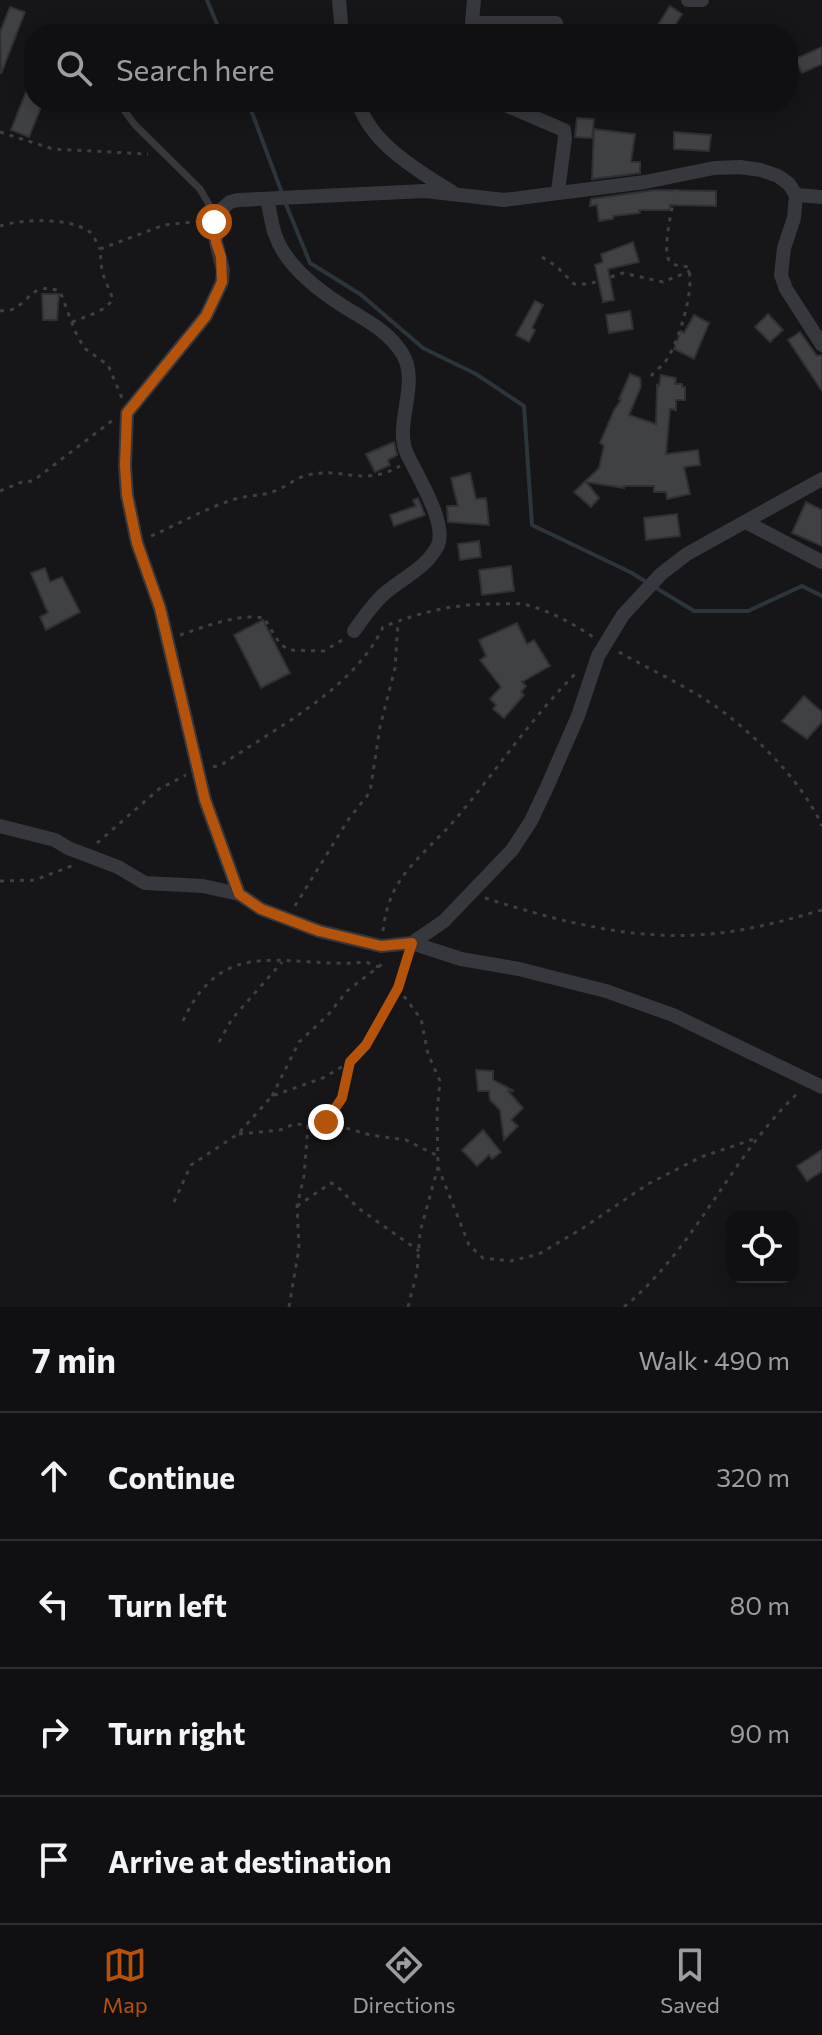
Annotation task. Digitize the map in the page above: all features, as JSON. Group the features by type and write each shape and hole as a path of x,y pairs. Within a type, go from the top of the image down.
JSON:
{"street":[{"path":"339,0 341,24"},
{"path":"472,24 474,0"},
{"path":"688,0 702,0"},
{"path":"542,24 556,23"},
{"path":"361,112 378,137 404,160 452,192"},
{"path":"522,112 564,130 558,191"},
{"path":"239,894 205,800 160,608 137,543 127,495 125,466 127,413 206,316 217,295 223,270 215,218 230,202 386,192 452,192 504,200 645,182 714,168 761,170 789,184 796,195 781,275 786,289 822,345"},
{"path":"796,195 822,197"},
{"path":"270,198 274,234 283,253 323,291 391,337 405,357 409,393 403,437 409,459 425,488 438,524 439,542 429,558 370,607 354,631"},
{"path":"0,826 55,840 118,867 145,883 203,886 239,894 261,909 287,920 385,952 412,943 444,921 512,850 531,821 578,716 598,656 623,615 661,574 687,554 822,479"},
{"path":"746,522 822,562"},
{"path":"412,943 461,959 519,969 606,991 673,1015 816,1084"}],"lane":[{"path":"125,112 200,189 215,218"}],"path":[{"path":"0,132 53,149 74,152 164,153"},
{"path":"651,376 667,360 686,309 690,271 685,265 672,264 668,258 667,240 678,175"},
{"path":"100,249 179,221 215,218"},
{"path":"0,226 22,219 73,225 91,233 100,249 102,272 113,299 99,311 71,322"},
{"path":"542,257 574,284 589,284 623,273 663,282 690,271"},
{"path":"0,311 13,309 40,289 60,291 84,348 108,365 127,413 96,431 33,481 0,491"},
{"path":"137,543 218,505 277,491 305,476 379,476 409,459"},
{"path":"168,639 215,624 256,616 264,618 280,644 289,650 324,651 354,631 383,627 430,610 475,603 520,604 564,620 706,700 766,750 802,793 822,826"},
{"path":"287,920 348,820 370,792 380,727 395,668 398,621"},
{"path":"0,881 35,880 88,856 159,789 198,770 221,765 341,682 374,646 383,627"},
{"path":"174,1202 191,1165 238,1134 272,1096 299,1042 328,1015 343,995 379,967 385,952 384,917 402,878 457,817 546,705 585,664"},
{"path":"469,893 554,920 621,931 694,935 756,928 822,910"},
{"path":"272,1096 312,1083 350,1062 366,1045 398,988 412,943"},
{"path":"183,1021 190,1006 214,976 250,961 366,962 379,967"},
{"path":"219,1042 236,1013 282,962"},
{"path":"398,988 421,1019 428,1054 440,1081 438,1167 420,1232 417,1272 408,1307"},
{"path":"326,1122 342,1098 350,1062"},
{"path":"624,1307 670,1264 720,1188 774,1117 816,1084"},
{"path":"238,1134 326,1122 370,1135 406,1140 438,1156"},
{"path":"289,1307 299,1248 297,1206 304,1176 308,1125"},
{"path":"438,1167 469,1245 483,1258 511,1261 539,1254 648,1184 684,1165 757,1138"},
{"path":"297,1206 331,1183 358,1208 419,1251"}],"building":[{"path":"670,6 682,14 676,24 658,24"},
{"path":"10,7 25,12 1,74 0,32"},
{"path":"822,47 822,64 802,73 798,58"},
{"path":"24,97 24,112 39,112 29,137 11,130"},
{"path":"577,118 594,119 592,138 575,137"},
{"path":"594,129 635,134 631,162 640,162 640,173 592,179"},
{"path":"674,132 711,135 709,151 674,149"},
{"path":"655,190 716,191 716,206 670,205 670,210 639,210 640,213 599,221 597,205 590,206 591,199"},
{"path":"633,242 639,262 608,269 614,300 603,302 595,265 603,262 601,254"},
{"path":"42,294 59,294 57,320 43,320"},
{"path":"535,301 543,305 529,342 516,335"},
{"path":"630,311 633,329 609,333 606,315"},
{"path":"768,314 783,330 770,342 755,327"},
{"path":"694,315 709,323 694,359 674,349 681,331 684,333"},
{"path":"800,332 817,356 822,355 822,391 788,340"},
{"path":"630,374 640,378 641,386 629,415 656,424 657,385 661,375 676,378 675,384 685,387 685,400 676,400 676,410 670,409 666,454 698,450 700,465 684,467 690,494 667,499 666,492 654,492 654,486 624,488 586,482 599,498 591,507 574,492 599,468 604,446 600,443"},
{"path":"394,442 397,455 388,460 390,465 375,472 366,454"},
{"path":"470,473 476,499 486,498 489,525 448,522 447,506 458,506 451,478"},
{"path":"418,498 425,515 394,526 390,515 416,506 413,500"},
{"path":"806,502 822,510 822,546 792,533"},
{"path":"677,514 680,536 646,540 644,518"},
{"path":"479,541 481,557 460,560 458,544"},
{"path":"511,566 514,591 482,595 479,570"},
{"path":"45,568 50,582 62,577 80,612 46,630 40,617 48,613 31,573"},
{"path":"263,620 290,673 261,688 234,635"},
{"path":"517,623 527,644 534,640 550,666 522,682 526,686 521,692 524,695 504,718 493,709 496,705 490,699 501,687 480,660 486,656 479,640"},
{"path":"804,696 822,712 822,722 807,739 782,721"},
{"path":"476,1070 493,1071 493,1080 514,1091 508,1091 523,1108 511,1120 518,1126 504,1140 500,1110 490,1100 489,1091 478,1091"},
{"path":"483,1130 501,1152 492,1159 489,1155 477,1166 462,1150"},
{"path":"822,1150 822,1171 807,1181 797,1166"}],"waterway":[{"path":"207,0 217,24"},
{"path":"252,112 282,193"},
{"path":"285,202 310,263 360,294 423,348 476,374 524,406 532,525 630,572 694,611 748,611 802,586 822,596"}],"route":[{"path":"214,222 223,270 222,282 206,316 127,413 127,495 137,543 160,608 205,800 239,894 261,909 319,931 381,946 412,943 398,988 366,1045 350,1062 342,1098 326,1122"}]}
